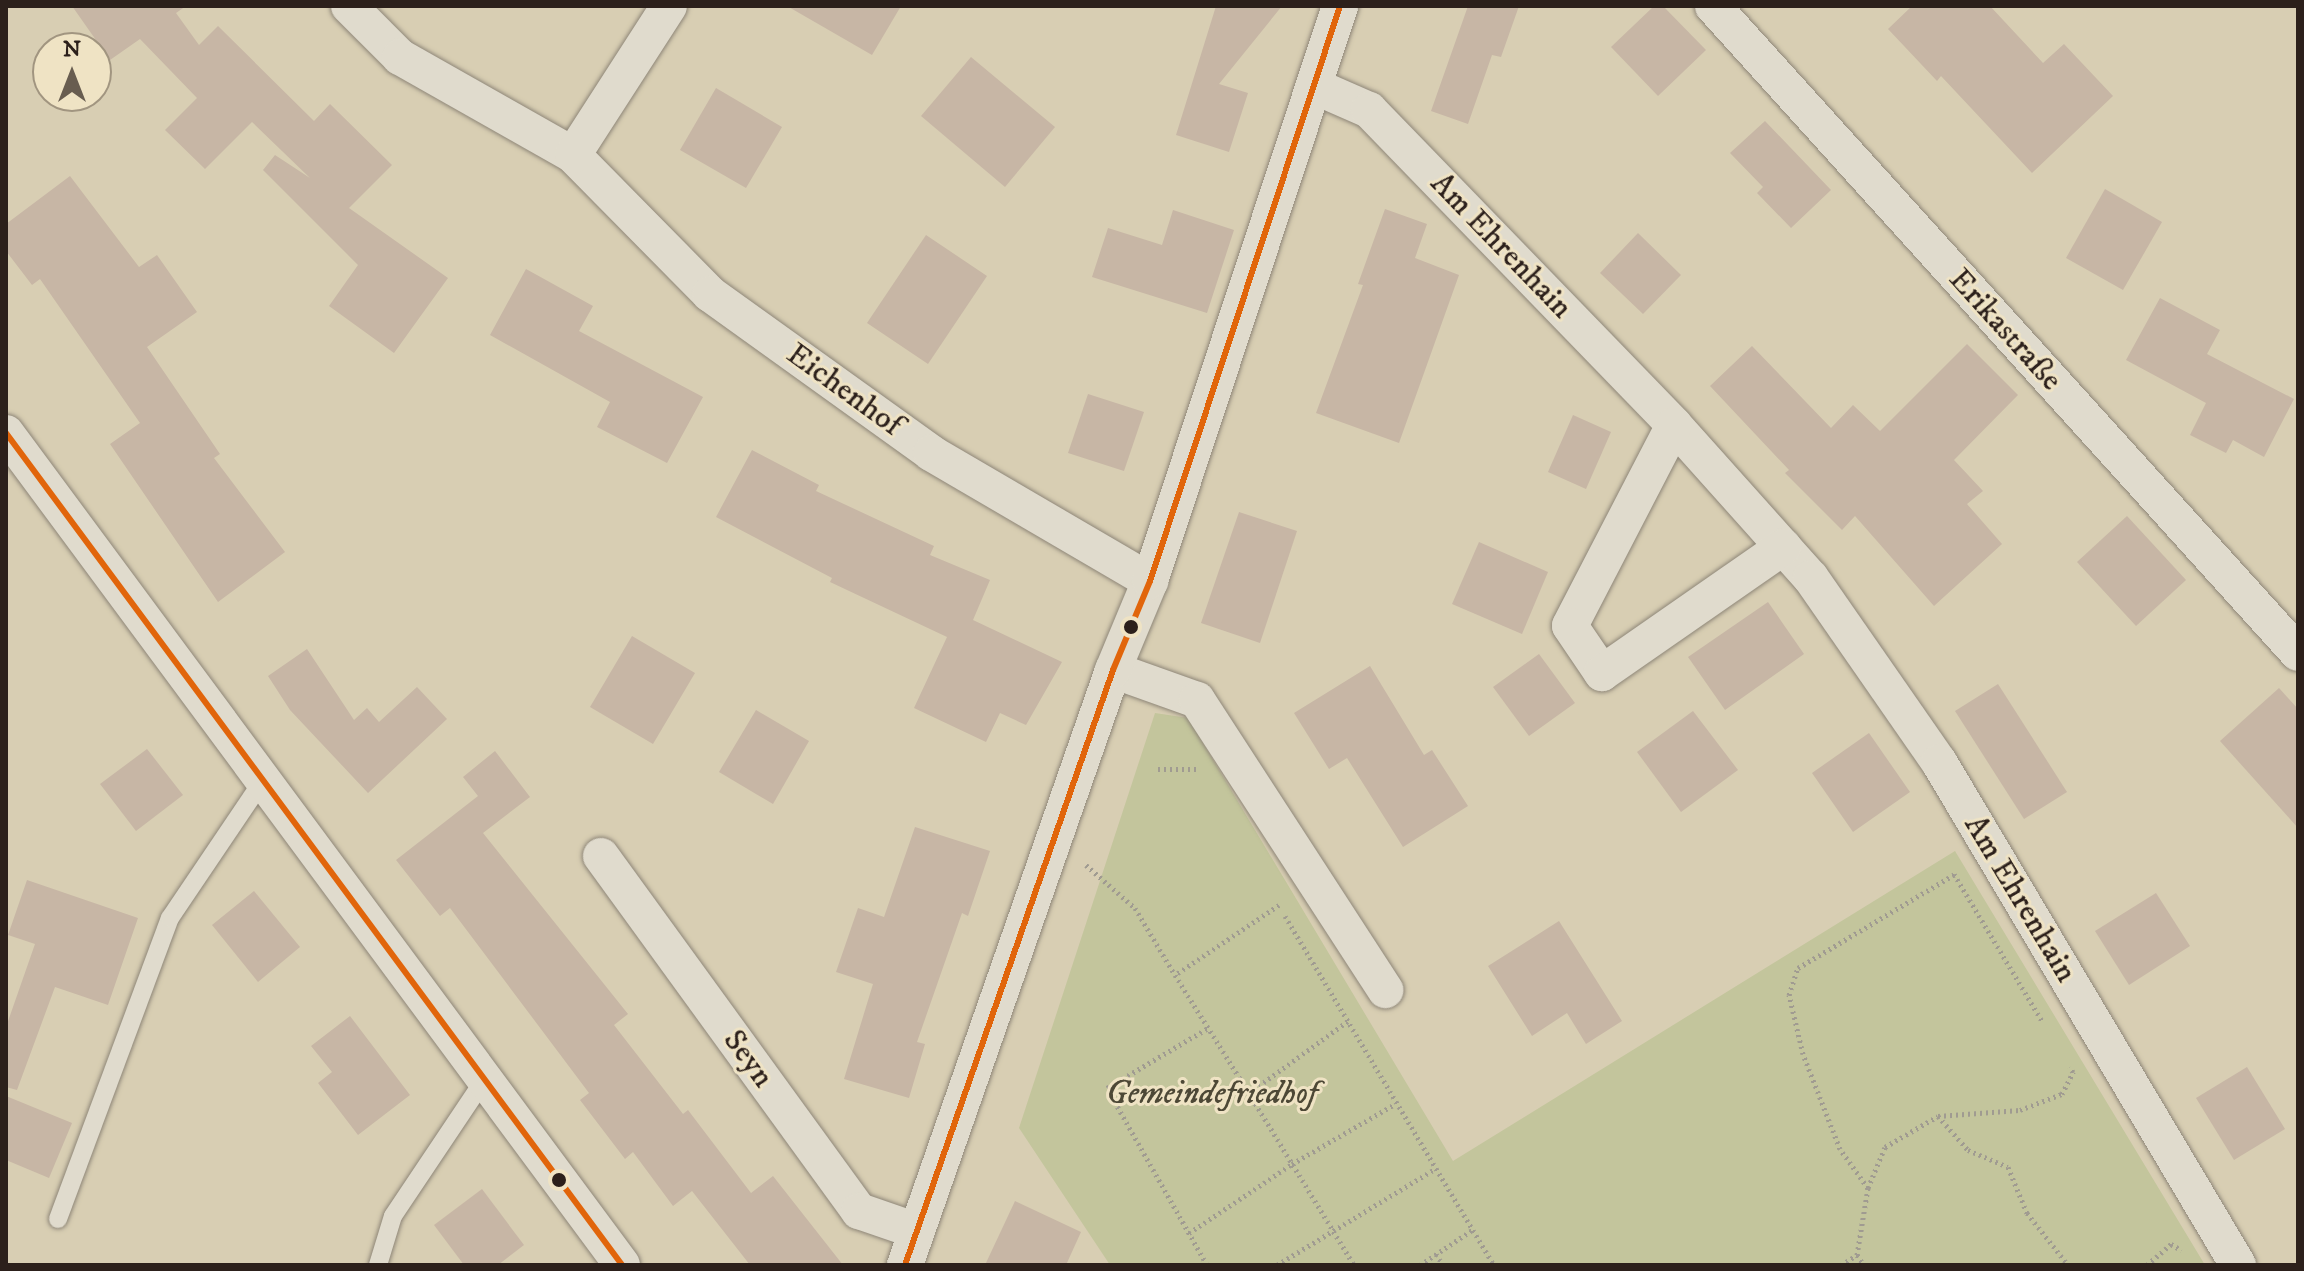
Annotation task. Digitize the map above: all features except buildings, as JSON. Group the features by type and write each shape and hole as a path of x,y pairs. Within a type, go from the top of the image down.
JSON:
{"street":[{"name":"Eichenhof","path":"349,6 400,57 573,155 710,294 931,453 1150,581"},
{"path":"573,155 669,6"},
{"path":"905,1265 1113,670 1150,581 1340,6"},
{"name":"Erikastraße","path":"1713,6 2298,653"},
{"name":"Am Ehrenhain","path":"1314,86 1369,110 1674,425 1811,578 1939,762 2238,1265"},
{"path":"1674,425 1570,626 1602,673 1783,547"},
{"path":"6,433 622,1265"},
{"path":"1113,670 1197,700 1385,990"},
{"name":"Seyn","path":"601,856 859,1211 917,1231"}],"lane":[{"path":"58,1219 170,918 263,780"},
{"path":"378,1265 393,1216 484,1080"}],"path":[{"path":"1158,769 1199,769"},
{"path":"1056,838 1135,908 1354,1265"},
{"path":"1868,1188 1840,1149 1803,1054 1789,995 1798,968 1992,851"},
{"path":"1954,874 2049,1032"},
{"path":"1271,892 1494,1265"},
{"path":"1175,975 1279,905"},
{"path":"1249,1093 1347,1022 1385,990"},
{"path":"1207,1265 1107,1088 1208,1028"},
{"path":"1864,1265 1857,1255 1868,1188 1885,1147 1938,1116 2020,1110 2062,1094 2073,1072 2065,1059"},
{"path":"1189,1233 1292,1164 1395,1104"},
{"path":"1938,1116 1968,1150 2008,1167 2027,1213 2068,1265"},
{"path":"1277,1265 1435,1169"},
{"path":"1420,1265 1473,1230"},
{"path":"2147,1265 2171,1244 2184,1251"},
{"path":"1436,1254 1443,1265"},
{"path":"1841,1265 1857,1255"}],"green space":[{"name":"Gemeindefriedhof","path":"1155,713 1188,718 1453,1161 1955,851 2205,1265 1110,1265 1019,1128"}],"transit line":[{"path":"905,1265 1113,670 1150,581 1340,6"},
{"path":"6,433 622,1265"}]}
